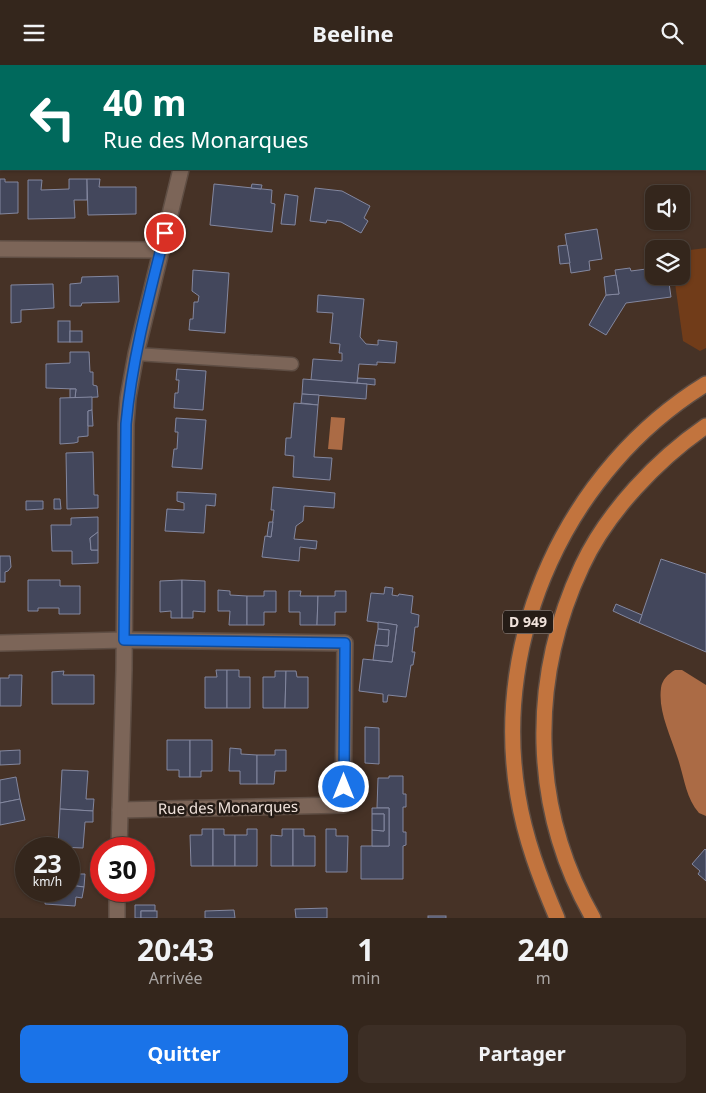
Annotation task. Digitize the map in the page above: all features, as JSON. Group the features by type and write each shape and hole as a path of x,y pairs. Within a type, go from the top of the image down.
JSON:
{"main road":[{"name":"D 949","path":"557,918 526,838 514,771 512,712 517,670 525,630 537,591 554,551 574,514 600,478 628,446 658,418 706,384"},
{"name":"D 949","path":"592,918 569,868 556,830 548,791 543,713 556,637 582,564 602,532 629,496 654,469 682,443 706,426"}],"street":[{"path":"119,837 128,398 136,355 181,170"},
{"path":"0,249 161,250"},
{"path":"0,643 124,640"},
{"name":"Rue des Monarques","path":"120,810 343,805 345,643 124,640"},
{"path":"116,918 117,902"}],"lane":[{"path":"136,355 292,364"}],"shaded area":[{"path":"706,248 706,348 700,351 683,341 675,285 690,285 690,250"},
{"path":"331,417 345,418 342,450 328,449"},
{"path":"675,670 682,670 706,685 706,816 699,813 694,807 685,786 661,705 663,682"}],"building":[{"path":"0,179 5,179 5,182 18,182 18,213 0,214"},
{"path":"69,179 87,179 87,200 74,200 75,218 28,219 28,180 42,180 41,190 69,189"},
{"path":"87,179 100,179 99,187 136,187 136,214 88,215"},
{"path":"214,184 272,190 271,203 275,204 272,232 210,225"},
{"path":"252,184 262,185 261,189 251,188"},
{"path":"315,188 342,191 370,206 364,218 368,221 361,233 341,222 327,220 326,223 310,221"},
{"path":"285,194 298,196 295,225 281,224"},
{"path":"597,229 602,259 589,261 590,270 571,273 565,234"},
{"path":"567,245 570,263 560,264 558,246"},
{"path":"630,268 631,271 645,269 645,285 669,285 671,297 626,303 606,335 589,325 606,295 619,294 615,270"},
{"path":"193,270 229,273 225,333 189,330 190,319 193,319 194,302 198,302 199,296 192,291"},
{"path":"616,275 619,294 606,295 604,277"},
{"path":"118,276 119,302 82,303 81,306 70,306 70,284 81,283 82,277"},
{"path":"53,284 54,308 21,310 21,322 11,323 11,285"},
{"path":"318,295 364,299 360,337 366,344 378,345 378,340 397,342 395,363 359,364 357,383 311,380 313,359 342,361 342,353 339,353 340,344 330,343 333,313 317,312"},
{"path":"58,321 70,321 70,342 58,342"},
{"path":"70,331 82,331 82,342 70,342"},
{"path":"70,352 89,352 90,372 93,372 93,385 97,386 98,397 75,398 76,389 46,388 46,364 70,363"},
{"path":"177,369 206,371 203,410 174,408 175,393 178,393 179,380 176,380"},
{"path":"358,378 375,379 375,385 357,383"},
{"path":"303,379 367,384 366,399 302,394"},
{"path":"70,389 76,389 75,398 70,398"},
{"path":"302,394 319,395 318,405 301,403"},
{"path":"92,397 92,410 88,411 88,436 78,437 78,442 60,444 60,398"},
{"path":"294,403 318,405 314,457 332,458 330,480 293,477 294,456 285,455 286,438 291,438"},
{"path":"92,410 93,426 88,426 88,411"},
{"path":"176,418 206,420 202,469 172,467 174,449 177,449 178,432 175,432"},
{"path":"93,452 94,495 98,495 98,508 67,509 66,453"},
{"path":"273,487 335,493 334,508 304,506 303,521 296,526 294,539 317,541 316,549 300,547 299,561 262,557 265,536 271,537 274,510 271,510"},
{"path":"177,492 216,494 215,506 206,505 204,533 165,531 167,509 184,510 184,503 177,501"},
{"path":"54,499 60,499 61,509 54,509"},
{"path":"26,501 43,501 43,509 26,510"},
{"path":"98,517 98,532 90,538 91,550 98,550 98,563 72,564 72,551 52,551 51,525 71,525 71,518"},
{"path":"269,522 273,522 271,537 267,536"},
{"path":"98,532 98,550 91,550 90,538"},
{"path":"0,556 10,556 11,567 5,572 5,582 0,582"},
{"path":"661,559 706,574 706,652 639,623"},
{"path":"28,580 60,580 60,586 80,586 80,614 59,614 59,608 38,608 38,611 28,611"},
{"path":"182,580 182,618 171,618 171,611 160,612 160,581"},
{"path":"182,580 205,581 205,612 193,611 193,618 182,618"},
{"path":"385,587 393,588 392,595 413,596 411,613 419,615 418,627 415,627 412,652 415,652 406,697 388,695 387,702 383,702 383,694 359,691 363,659 392,662 397,625 367,621 371,593 384,594"},
{"path":"218,590 230,591 230,595 247,596 247,625 229,625 230,611 218,611"},
{"path":"264,591 276,591 276,612 264,612 264,625 247,625 247,596 264,596"},
{"path":"289,591 301,591 300,596 318,596 317,625 300,625 300,612 289,612"},
{"path":"335,591 346,591 346,612 335,612 335,625 317,625 318,596 335,596"},
{"path":"616,604 642,615 639,623 613,611"},
{"path":"378,622 397,625 392,662 373,660 375,645 388,646 389,630 378,629"},
{"path":"378,629 389,630 388,646 375,645"},
{"path":"216,670 227,670 227,708 205,708 205,677 217,677"},
{"path":"227,670 239,670 239,677 250,677 250,708 227,708"},
{"path":"64,671 63,675 94,675 94,704 52,704 52,672"},
{"path":"275,671 286,671 285,708 263,708 263,677 275,677"},
{"path":"286,671 296,671 297,677 308,677 308,708 285,708"},
{"path":"9,675 22,675 21,706 0,706 0,678 9,678"},
{"path":"365,727 379,728 379,764 365,763"},
{"path":"167,740 190,740 190,777 179,777 179,770 167,770"},
{"path":"190,740 212,740 212,771 201,771 201,777 190,777"},
{"path":"230,748 241,749 241,754 257,755 257,784 240,784 240,771 229,771"},
{"path":"20,750 20,764 0,765 0,751"},
{"path":"275,750 286,750 286,771 275,771 274,784 257,784 257,755 275,755"},
{"path":"62,770 88,771 86,799 94,799 93,811 60,809"},
{"path":"389,776 403,776 403,794 406,794 406,807 403,807 403,832 406,832 406,845 403,846 403,879 361,879 361,846 389,846 389,808 377,808 378,778 389,778"},
{"path":"16,777 20,799 0,803 0,780"},
{"path":"20,799 25,820 0,825 0,803"},
{"path":"372,808 389,808 389,846 372,846 372,830 384,831 384,814 372,814"},
{"path":"60,809 93,811 93,822 85,822 83,848 80,848 80,837 59,837"},
{"path":"372,814 384,814 384,831 372,830"},
{"path":"202,829 213,829 213,866 191,866 190,835 202,835"},
{"path":"213,829 224,829 224,835 235,835 235,866 213,866"},
{"path":"247,829 257,829 257,866 235,866 235,835 247,835"},
{"path":"282,829 293,829 293,866 271,866 271,835 282,836"},
{"path":"293,829 304,829 304,836 315,836 315,866 293,866"},
{"path":"326,829 336,829 336,836 348,836 347,872 326,872"},
{"path":"705,849 706,881 698,874 700,871 692,864"},
{"path":"80,874 85,874 84,887 80,886"},
{"path":"80,886 84,887 82,898 80,898"},
{"path":"45,902 75,902 75,906 45,904"},
{"path":"135,905 155,905 155,911 141,911 141,918 135,918"},
{"path":"327,908 327,918 296,918 295,909"},
{"path":"234,910 235,918 205,918 205,911"},
{"path":"141,911 157,911 157,918 141,918"},
{"path":"428,916 446,916 446,918 428,918"}],"route":[{"path":"165,233 132,371 128,398 126,424 124,640 345,643 344,787"}]}
